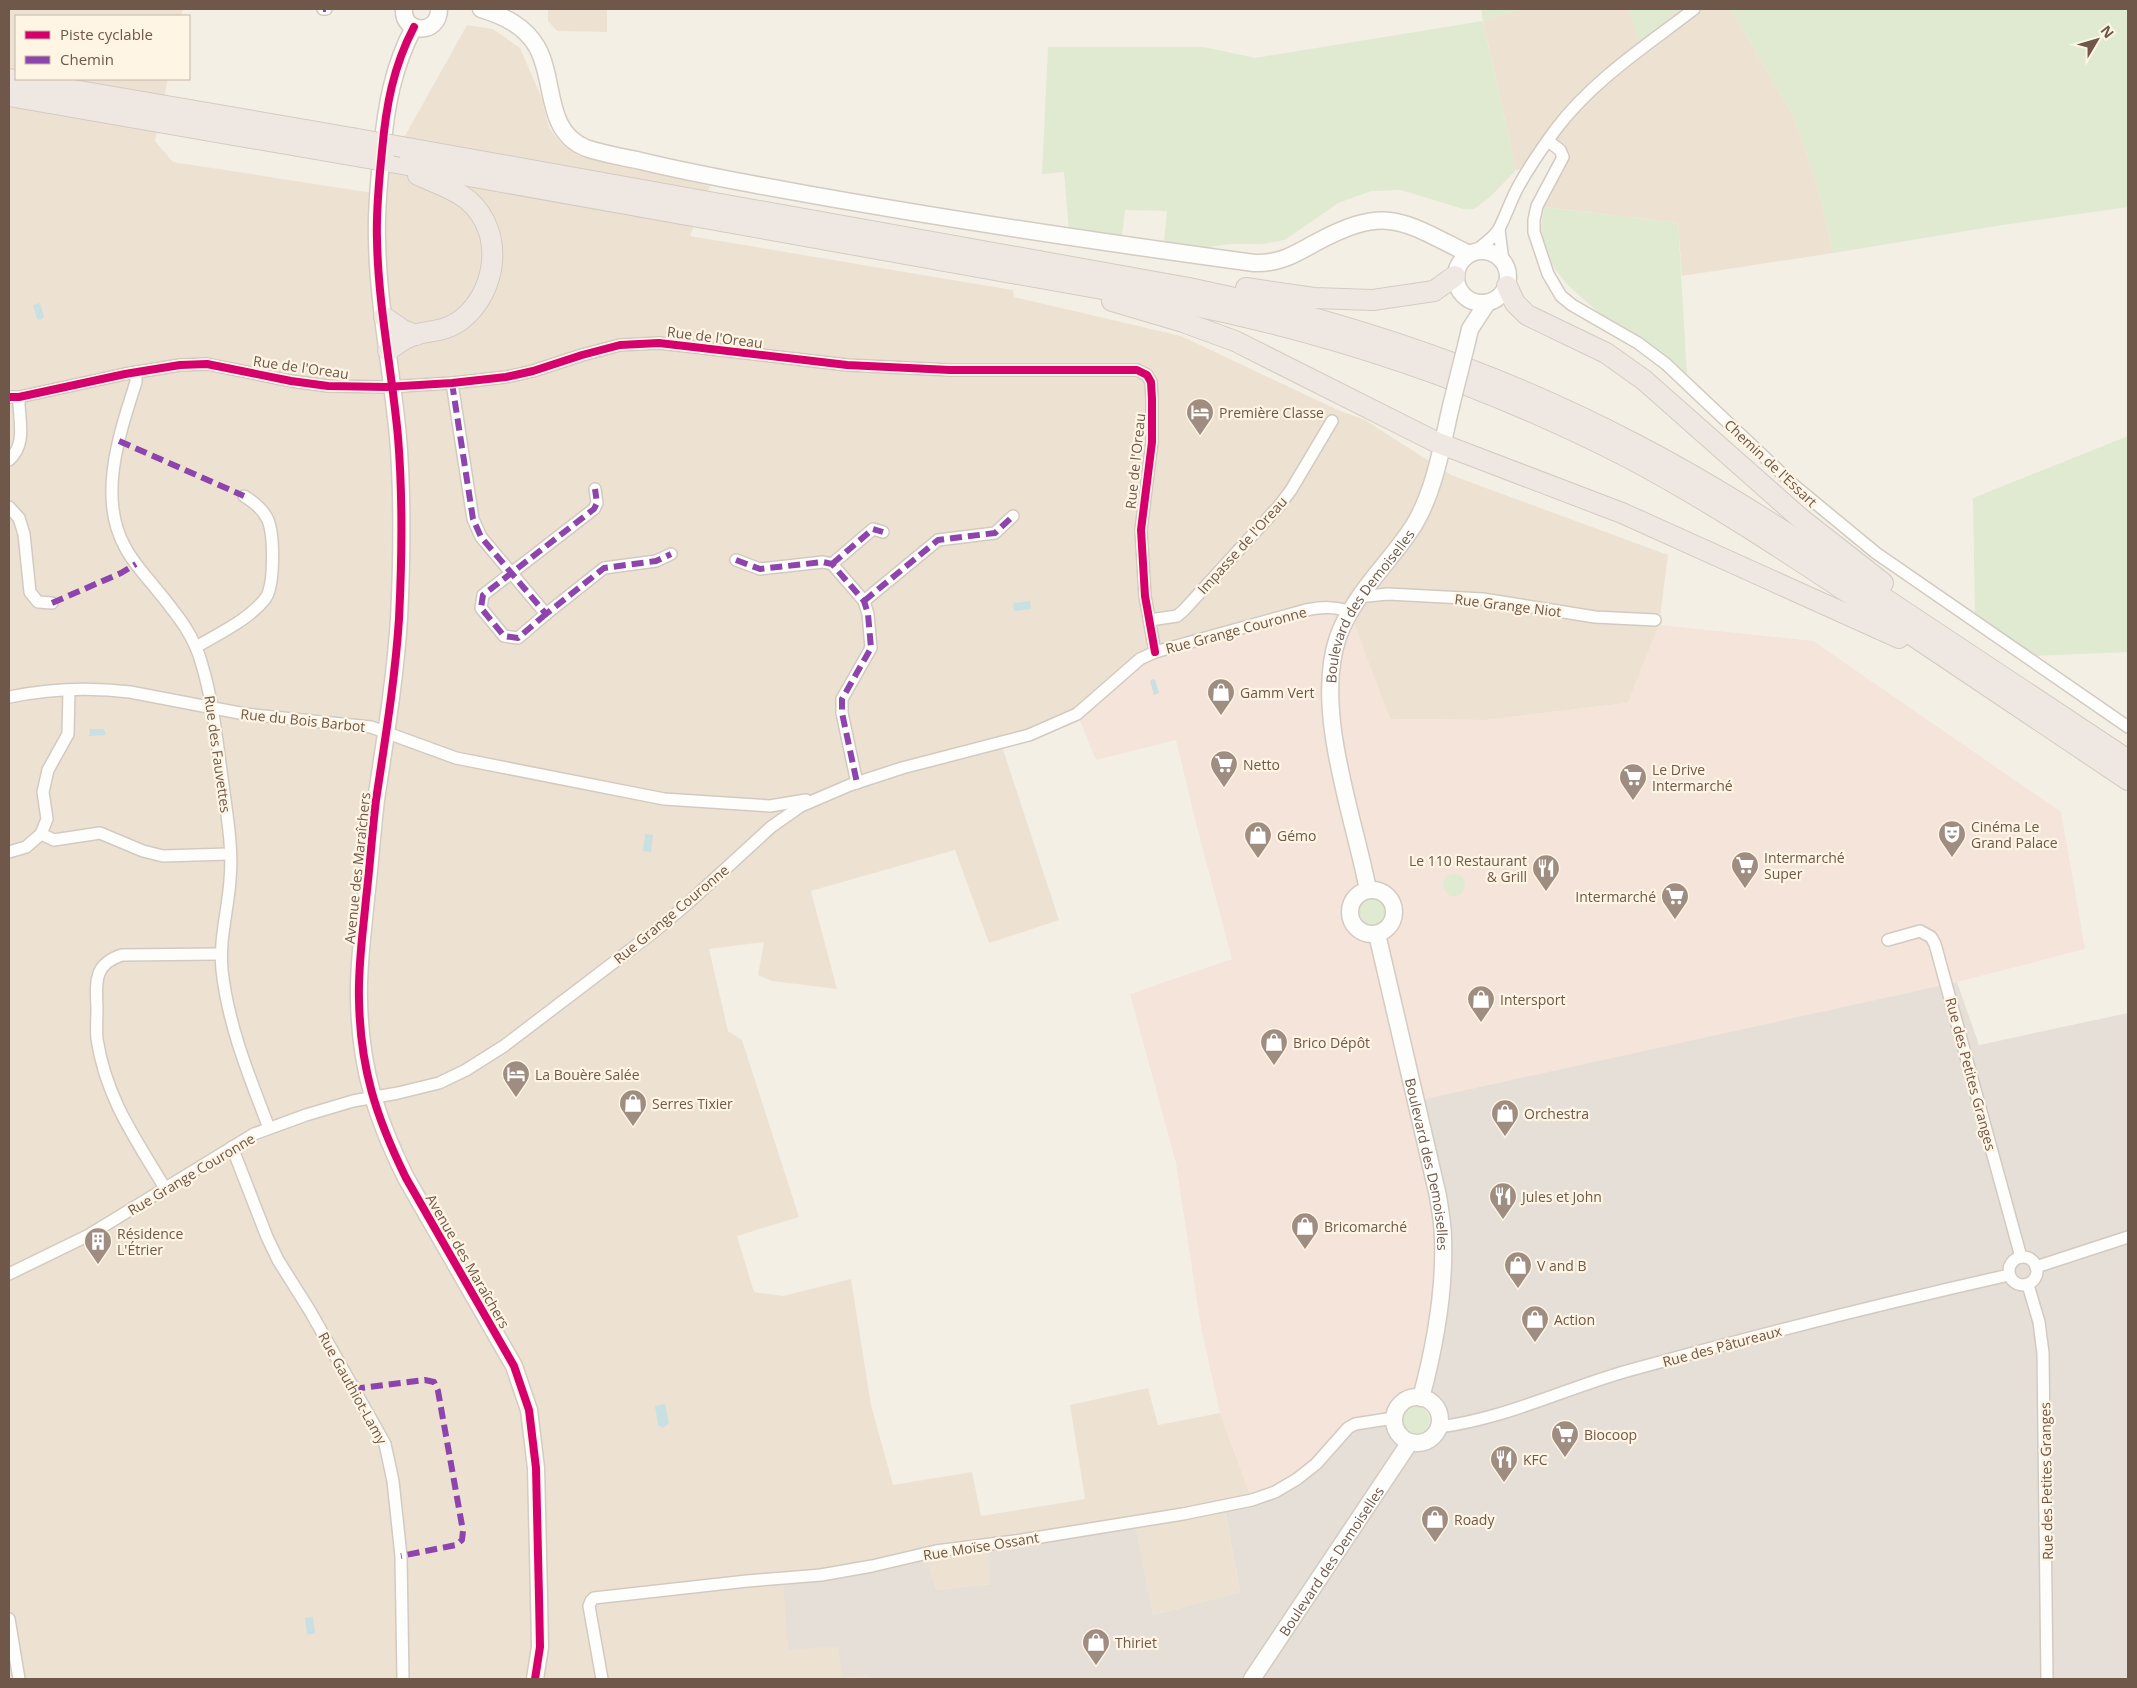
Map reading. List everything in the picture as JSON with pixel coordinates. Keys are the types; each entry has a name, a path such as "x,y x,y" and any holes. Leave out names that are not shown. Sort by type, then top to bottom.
{"highway":[{"path":"9,79 351,146 397,160 1226,312 1307,332 1395,359 1515,405 1629,459 1703,500 2128,760"},
{"path":"9,96 351,146"},
{"path":"397,160 1142,279 1271,306 1358,330 1443,359 1560,407 1644,448 1718,490 1783,530 2128,780"},
{"path":"388,351 416,334 445,329 461,320 475,305 485,288 491,270 493,252 490,234 482,217 470,202 455,191 397,160"},
{"path":"1142,279 1246,288 1314,298 1356,301 1391,299 1427,293 1442,287 1464,268"},
{"path":"1061,282 1118,304 1183,322 1235,341 1442,445 1622,513 1955,655"},
{"path":"1507,286 1515,303 1527,315 1606,353 1644,380 1800,518 1868,570 1955,655"},
{"path":"384,317 403,330 416,334"}],"street":[{"path":"404,9 406,19 414,27 425,29 434,24 440,9"},
{"path":"482,9 504,17 516,24 528,35 537,47 543,61 551,98 561,128 576,143 600,152 713,177 837,199 1085,240 1254,263 1280,261 1345,228 1361,222 1381,220 1411,224 1442,241 1464,268 1469,300 1487,303 1502,294 1507,286 1507,269 1502,261 1490,252 1464,268"},
{"path":"1464,268 1498,230 1517,189 1548,141 1595,86 1694,9"},
{"name":"Avenue des Maraîchers","path":"414,27 398,59 394,74 383,140 378,198 377,238 400,482 400,578 398,623 387,732 376,801 360,962 359,998 361,1033 372,1097 381,1124 406,1178 514,1366 529,1410 536,1468 540,1647 546,1679"},
{"name":"Chemin de l'Essart","path":"1548,141 1560,150 1563,158 1537,206 1534,232 1548,274 1561,296 1572,305 1638,343 1666,364 1796,487 1870,548 1928,591 2128,727"},
{"path":"1498,230 1502,261"},
{"name":"Boulevard des Demoiselles","path":"1368,890 1332,719 1331,680 1334,657 1338,637 1350,612 1362,593 1415,524 1427,497 1442,445 1468,336 1464,268"},
{"name":"Boulevard des Demoiselles","path":"1468,336 1487,303"},
{"name":"Rue de l'Oreau","path":"14,397 136,372 207,364 291,381 319,384 392,387 452,383 506,377 533,371 620,345 660,342 847,365 950,370 1142,371 1151,382 1153,422 1141,530 1144,588 1155,652"},
{"name":"Rue des Fauvettes","path":"136,372 136,382 116,454 113,508 118,531 124,546 136,564 172,607 196,647 213,708 229,832 230,879 220,954 227,1007 235,1038 269,1128"},
{"path":"452,383 473,520 481,537 546,614"},
{"path":"9,460 14,456 22,437 14,397"},
{"name":"Impasse de l'Oreau","path":"1150,620 1177,616 1268,519 1291,490 1332,421"},
{"path":"595,489 597,503 594,509 483,595 481,608 504,636 518,638 604,568 656,561 670,554"},
{"path":"196,647 253,611 266,598 270,589 271,530 268,519 260,508 244,496"},
{"path":"9,507 19,518 24,534 30,592 38,602 52,603"},
{"path":"864,601 938,540 995,533 1013,516"},
{"path":"832,564 873,529 883,532"},
{"path":"736,560 760,569 822,562 832,564 864,601 871,648 842,699 842,713 857,782"},
{"name":"Rue Grange Niot","path":"1362,593 1367,596 1388,594 1483,599 1595,617 1655,620"},
{"name":"Rue Grange Couronne","path":"9,1274 89,1235 232,1146 269,1128 306,1115 372,1097 398,1093 439,1082 466,1070 504,1046 655,931 686,906 782,818 818,798 857,782 902,768 1029,735 1069,718 1077,714 1140,659 1155,652 1306,610 1322,607 1350,612"},
{"path":"9,852 26,847 41,834 46,819 43,792 48,770 68,734 69,690"},
{"name":"Rue du Bois Barbot","path":"9,697 35,691 114,690 245,714 371,727 456,758 654,798 770,806 818,798"},
{"path":"770,806 782,818"},
{"path":"41,834 54,840 100,833 143,851 163,856 229,854"},
{"path":"1368,890 1377,890 1385,893 1391,900 1394,908 1395,915 1389,928 1377,934 1362,932 1351,920 1350,913 1354,898 1368,890"},
{"name":"Rue des Petites Granges","path":"1888,940 1920,930 1931,937 1935,944 2021,1257"},
{"name":"Boulevard des Demoiselles","path":"1377,934 1438,1196 1443,1236 1444,1260 1434,1344 1421,1398"},
{"path":"165,1188 133,1138 108,1085 97,1038 96,984 98,975 108,961 122,955 220,954"},
{"name":"Rue Gauthiot-Lamy","path":"232,1146 266,1237 385,1444 393,1481 401,1556 403,1679"},
{"path":"2036,1267 2128,1237"},
{"path":"2021,1257 2031,1260 2036,1267 2035,1279 2028,1285 2024,1286 2014,1283 2009,1275 2012,1261 2021,1257"},
{"name":"Rue des Pâtureaux","path":"1439,1427 1464,1424 1496,1415 1597,1380 1684,1355 1861,1308 2009,1275"},
{"name":"Rue des Petites Granges","path":"2028,1285 2039,1322 2043,1353 2047,1679"},
{"path":"1421,1398 1431,1402 1437,1408 1440,1419 1439,1427 1430,1439 1420,1443 1410,1442 1402,1438 1396,1430 1394,1418 1399,1406 1404,1401 1421,1398"},
{"name":"Rue Moïse Ossant","path":"602,1679 589,1606 594,1598 821,1575 872,1566 936,1550 1022,1540 1183,1514 1252,1500 1275,1492 1297,1479 1316,1464 1348,1428 1355,1424 1394,1418"},
{"name":"Boulevard des Demoiselles","path":"1252,1679 1410,1442"},
{"path":"9,1619 12,1657 19,1679"},
{"name":"Avenue des Maraîchers","path":"535,1679 540,1647"}],"shaded area":[{"path":"9,9 183,9 181,15 15,15 15,80 168,80 155,141 173,162 373,193 467,25 493,29 520,48 541,96 549,128 560,142 577,155 710,186 690,236 1013,290 1014,297 1181,336 1338,410 1365,420 1451,475 1668,555 1659,625 1628,703 1485,720 1390,719 1373,677 1085,707 1001,743 1059,920 989,943 955,850 811,891 837,989 772,981 758,975 764,942 709,949 728,1031 742,1040 799,1217 737,1236 754,1292 783,1296 851,1279 871,1405 893,1485 972,1472 981,1516 1085,1499 1070,1405 1148,1388 1158,1425 1220,1413 1252,1500 1224,1506 1240,1592 1153,1615 1135,1522 990,1584 936,1590 926,1553 838,1646 868,1675 868,1679 9,1679"},
{"path":"548,9 607,9 607,32 557,31 548,21"},
{"path":"1522,9 1629,9 1640,41 1679,9 1731,9 1794,117 1817,183 1833,253 1682,276 1678,223 1537,206 1563,157 1547,141 1529,167 1516,170 1483,20"},
{"path":"1350,612 1390,719 1485,720 1628,703 1659,625 1813,641 2061,812 2085,949 1957,982 1416,1101 1443,1236 1421,1398 1412,1398 1404,1401 1395,1413 1316,1464 1252,1500 1220,1413 1201,1327 1176,1163 1130,994 1232,959 1176,740 1096,760 1077,714 1140,659 1291,614"},
{"path":"1957,982 1979,1045 2128,1013 2128,1679 868,1679 868,1675 842,1678 838,1646 788,1650 783,1579 926,1553 936,1590 990,1584 988,1544 1135,1522 1153,1615 1240,1592 1224,1505 1286,1486 1348,1428 1394,1418 1396,1430 1402,1438 1410,1442 1420,1443 1430,1439 1439,1427 1440,1419 1437,1408 1425,1399 1443,1260 1416,1101"}],"green space":[{"path":"1481,9 1522,9 1483,21"},
{"path":"1629,9 1679,9 1639,42"},
{"path":"1731,9 2128,9 2128,207 1996,226 1833,253 1817,183 1794,117"},
{"path":"1483,21 1516,170 1490,197 1474,209 1463,209 1401,190 1371,191 1338,203 1285,240 1263,244 1230,244 1201,248 1164,243 1167,211 1125,210 1121,243 1069,231 1064,172 1042,174 1048,47 1204,47 1255,58"},
{"path":"1544,207 1678,223 1687,374 1653,346 1599,313 1567,284 1555,269 1545,247 1541,228"},
{"path":"2128,436 2128,652 2035,656 1975,617 1973,498"},
{"path":"1454,874 1462,877 1465,885 1462,893 1454,896 1446,893 1443,885 1446,877"},
{"path":"1374,896 1380,897 1385,901 1389,906 1389,918 1385,923 1380,927 1374,928 1368,927 1363,923 1359,918 1358,912 1359,906 1363,901 1368,897"},
{"path":"1415,1406 1426,1410 1430,1421 1426,1432 1415,1436 1404,1432 1400,1421 1404,1410"}],"water":[{"path":"40,303 44,317 40,320 37,319 33,305"},
{"path":"1030,601 1031,609 1015,611 1013,608 1014,603"},
{"path":"1153,679 1159,693 1154,695 1150,681"},
{"path":"90,729 104,729 106,735 89,736"},
{"path":"645,834 653,835 651,852 643,851"},
{"path":"665,1404 669,1423 663,1428 658,1425 655,1406"},
{"path":"313,1617 315,1633 307,1635 305,1618"}],"marked path":[{"path":"452,383 473,519 481,537 546,614 604,568 656,561 671,554"},
{"path":"119,441 244,496"},
{"path":"546,614 518,638 504,636 481,608 483,595 594,509 597,503 595,489"},
{"path":"864,601 938,540 995,533 1013,516"},
{"path":"832,564 873,529 883,532"},
{"path":"736,560 760,569 823,562 832,564 864,601 868,614 871,648 842,699 842,713 857,783"},
{"path":"52,603 121,573 136,564"},
{"path":"353,1389 425,1380 434,1382 438,1391 463,1531 462,1540 456,1545 401,1556"}],"cycle path":[{"path":"414,27 401,57 388,103 377,206 380,288 400,460 401,551 399,619 395,665 376,800 361,949 359,986 360,1024 366,1070 378,1113 395,1156 514,1366 529,1410 536,1468 539,1597 540,1647 535,1679"},
{"path":"9,397 19,397 125,374 180,365 207,364 291,381 328,386 386,387 452,383 506,377 533,371 620,345 659,343 847,365 950,370 1137,370 1147,375 1151,382 1152,442 1141,530 1145,596 1155,652"}],"place":[{"name":"Première Classe","path":"1200,436"},
{"name":"Gamm Vert","path":"1221,716"},
{"name":"Netto","path":"1224,788"},
{"name":"Le Drive Intermarché","path":"1633,801"},
{"name":"Cinéma Le Grand Palace","path":"1952,858"},
{"name":"Gémo","path":"1258,859"},
{"name":"Intermarché Super","path":"1745,889"},
{"name":"Le 110 Restaurant & Grill","path":"1546,892"},
{"name":"Intermarché","path":"1675,920"},
{"name":"Intersport","path":"1481,1023"},
{"name":"Brico Dépôt","path":"1274,1066"},
{"name":"La Bouère Salée","path":"516,1098"},
{"name":"Serres Tixier","path":"633,1127"},
{"name":"Orchestra","path":"1505,1137"},
{"name":"Jules et John","path":"1503,1220"},
{"name":"Bricomarché","path":"1305,1250"},
{"name":"Résidence L'Étrier","path":"98,1265"},
{"name":"V and B","path":"1518,1289"},
{"name":"Action","path":"1535,1343"},
{"name":"Biocoop","path":"1565,1458"},
{"name":"KFC","path":"1504,1483"},
{"name":"Roady","path":"1435,1543"},
{"name":"Thiriet","path":"1096,1666"}]}
